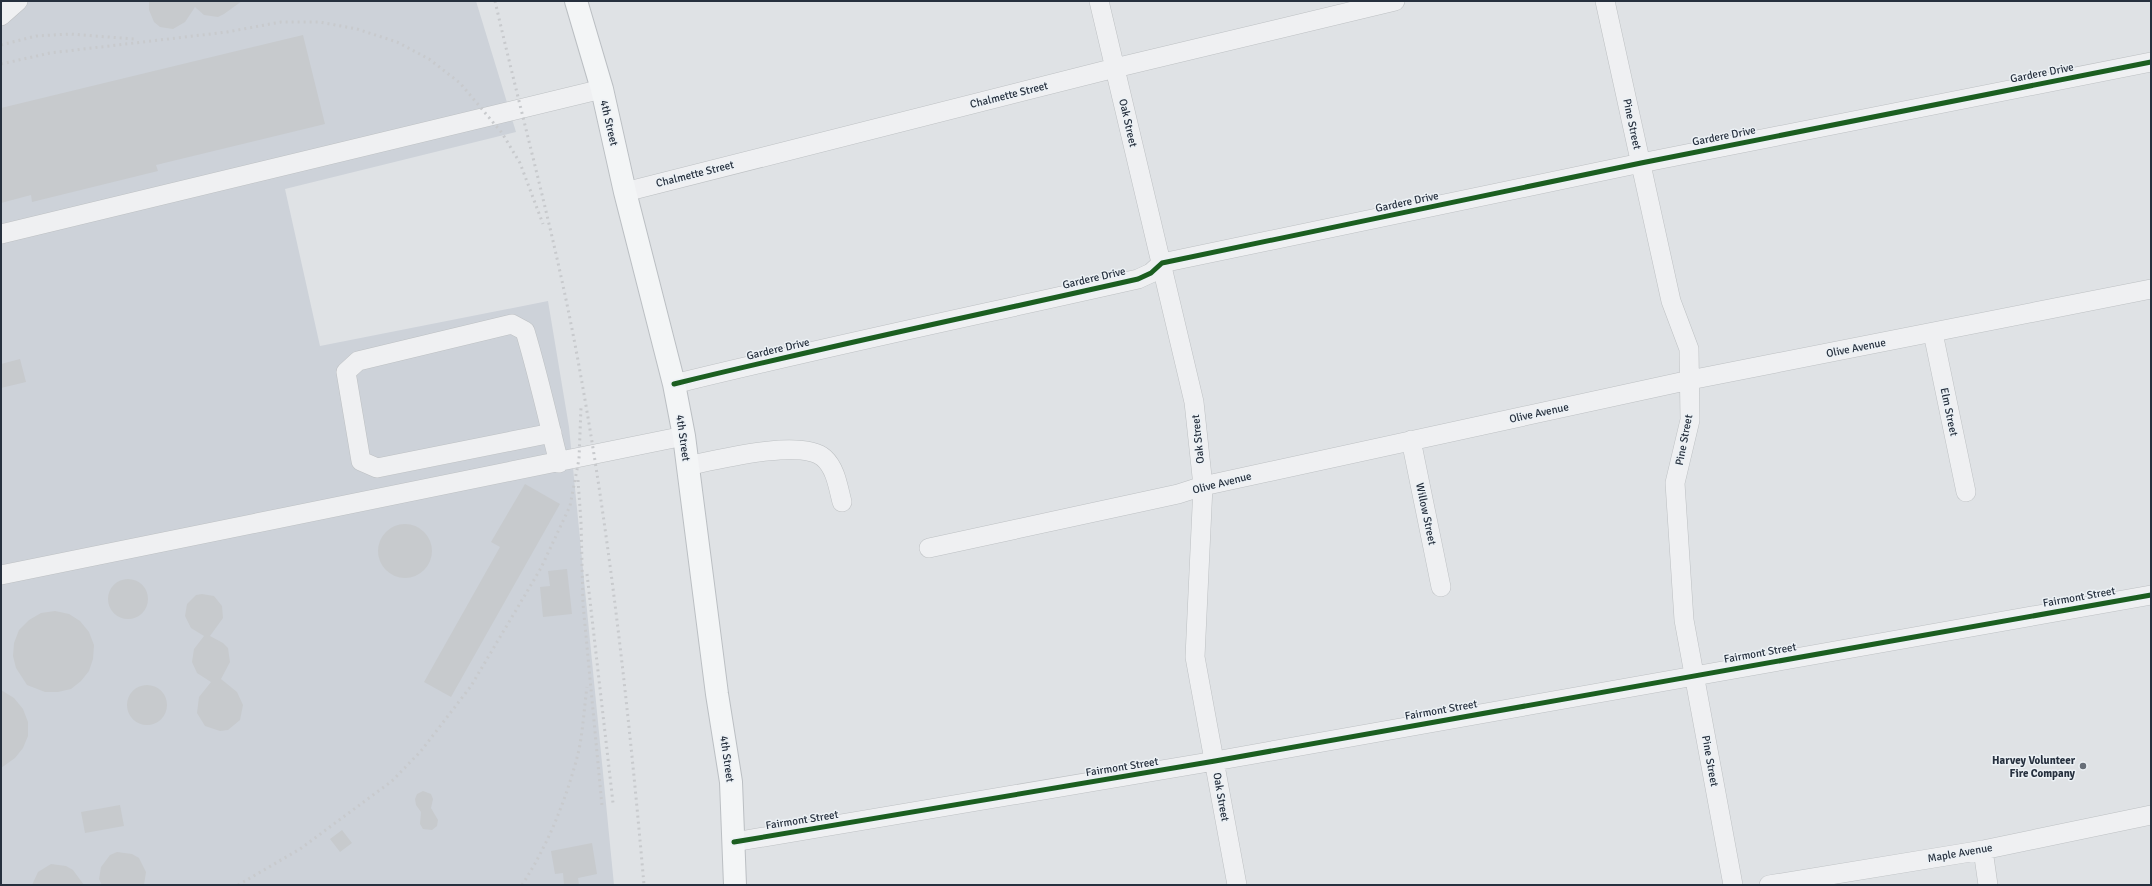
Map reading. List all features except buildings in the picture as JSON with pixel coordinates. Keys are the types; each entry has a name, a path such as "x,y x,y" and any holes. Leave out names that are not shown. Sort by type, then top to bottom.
{"main road":[{"name":"4th Street","path":"576,1 602,89 625,192 674,384 684,436 717,694 731,782 735,885"}],"street":[{"path":"1,16 18,1"},
{"name":"Oak Street","path":"1099,1 1194,402 1202,486 1195,657 1237,885"},
{"name":"Chalmette Street","path":"625,192 1115,68 1395,1"},
{"name":"Pine Street","path":"1606,1 1671,301 1689,349 1690,420 1675,483 1684,620 1733,885"},
{"name":"Gardere Drive","path":"674,384 775,359 888,336 1138,279 1151,273 1162,263 1641,163 2151,62"},
{"path":"1,234 602,89"},
{"name":"Olive Avenue","path":"929,548 1178,494 1202,486 1690,380 2151,289"},
{"path":"552,433 377,468 362,461 346,372 358,361 512,324 525,331 552,433 559,463"},
{"name":"Elm Street","path":"1933,333 1966,492"},
{"path":"1,575 559,463 684,436"},
{"name":"Willow Street","path":"1411,440 1441,587"},
{"path":"687,466 774,450 793,448 808,451 823,457 833,469 842,502"},
{"name":"Fairmont Street","path":"734,842 1215,761 2151,595"},
{"name":"Maple Avenue","path":"1769,885 1983,850 2151,816"},
{"path":"1983,850 1988,885"}],"shaded area":[{"path":"1,1 476,1 516,132 285,189 320,346 548,301 569,427 614,885 1,885"}],"railway":[{"path":"495,1 561,274 590,430 618,625 644,885"},
{"path":"1,64 50,53 227,32 281,22 319,22 357,29 397,42 429,59 460,83 502,133 520,163 543,224"},
{"path":"1,45 36,36 70,34 134,39"},
{"path":"238,885 300,849 392,781 421,751 471,686 541,568 570,506 579,459 581,407"},
{"path":"578,480 581,522 583,604 602,806"},
{"path":"587,574 613,803"},
{"path":"522,885 548,838 568,788 580,746 587,687"}],"cycle path":[{"path":"674,384 848,343 1138,279 1151,273 1162,263 1641,163 2151,62"},
{"path":"734,842 1215,761 2151,595"}],"place":[{"name":"Harvey Volunteer Fire Company","path":"2083,766"}]}
